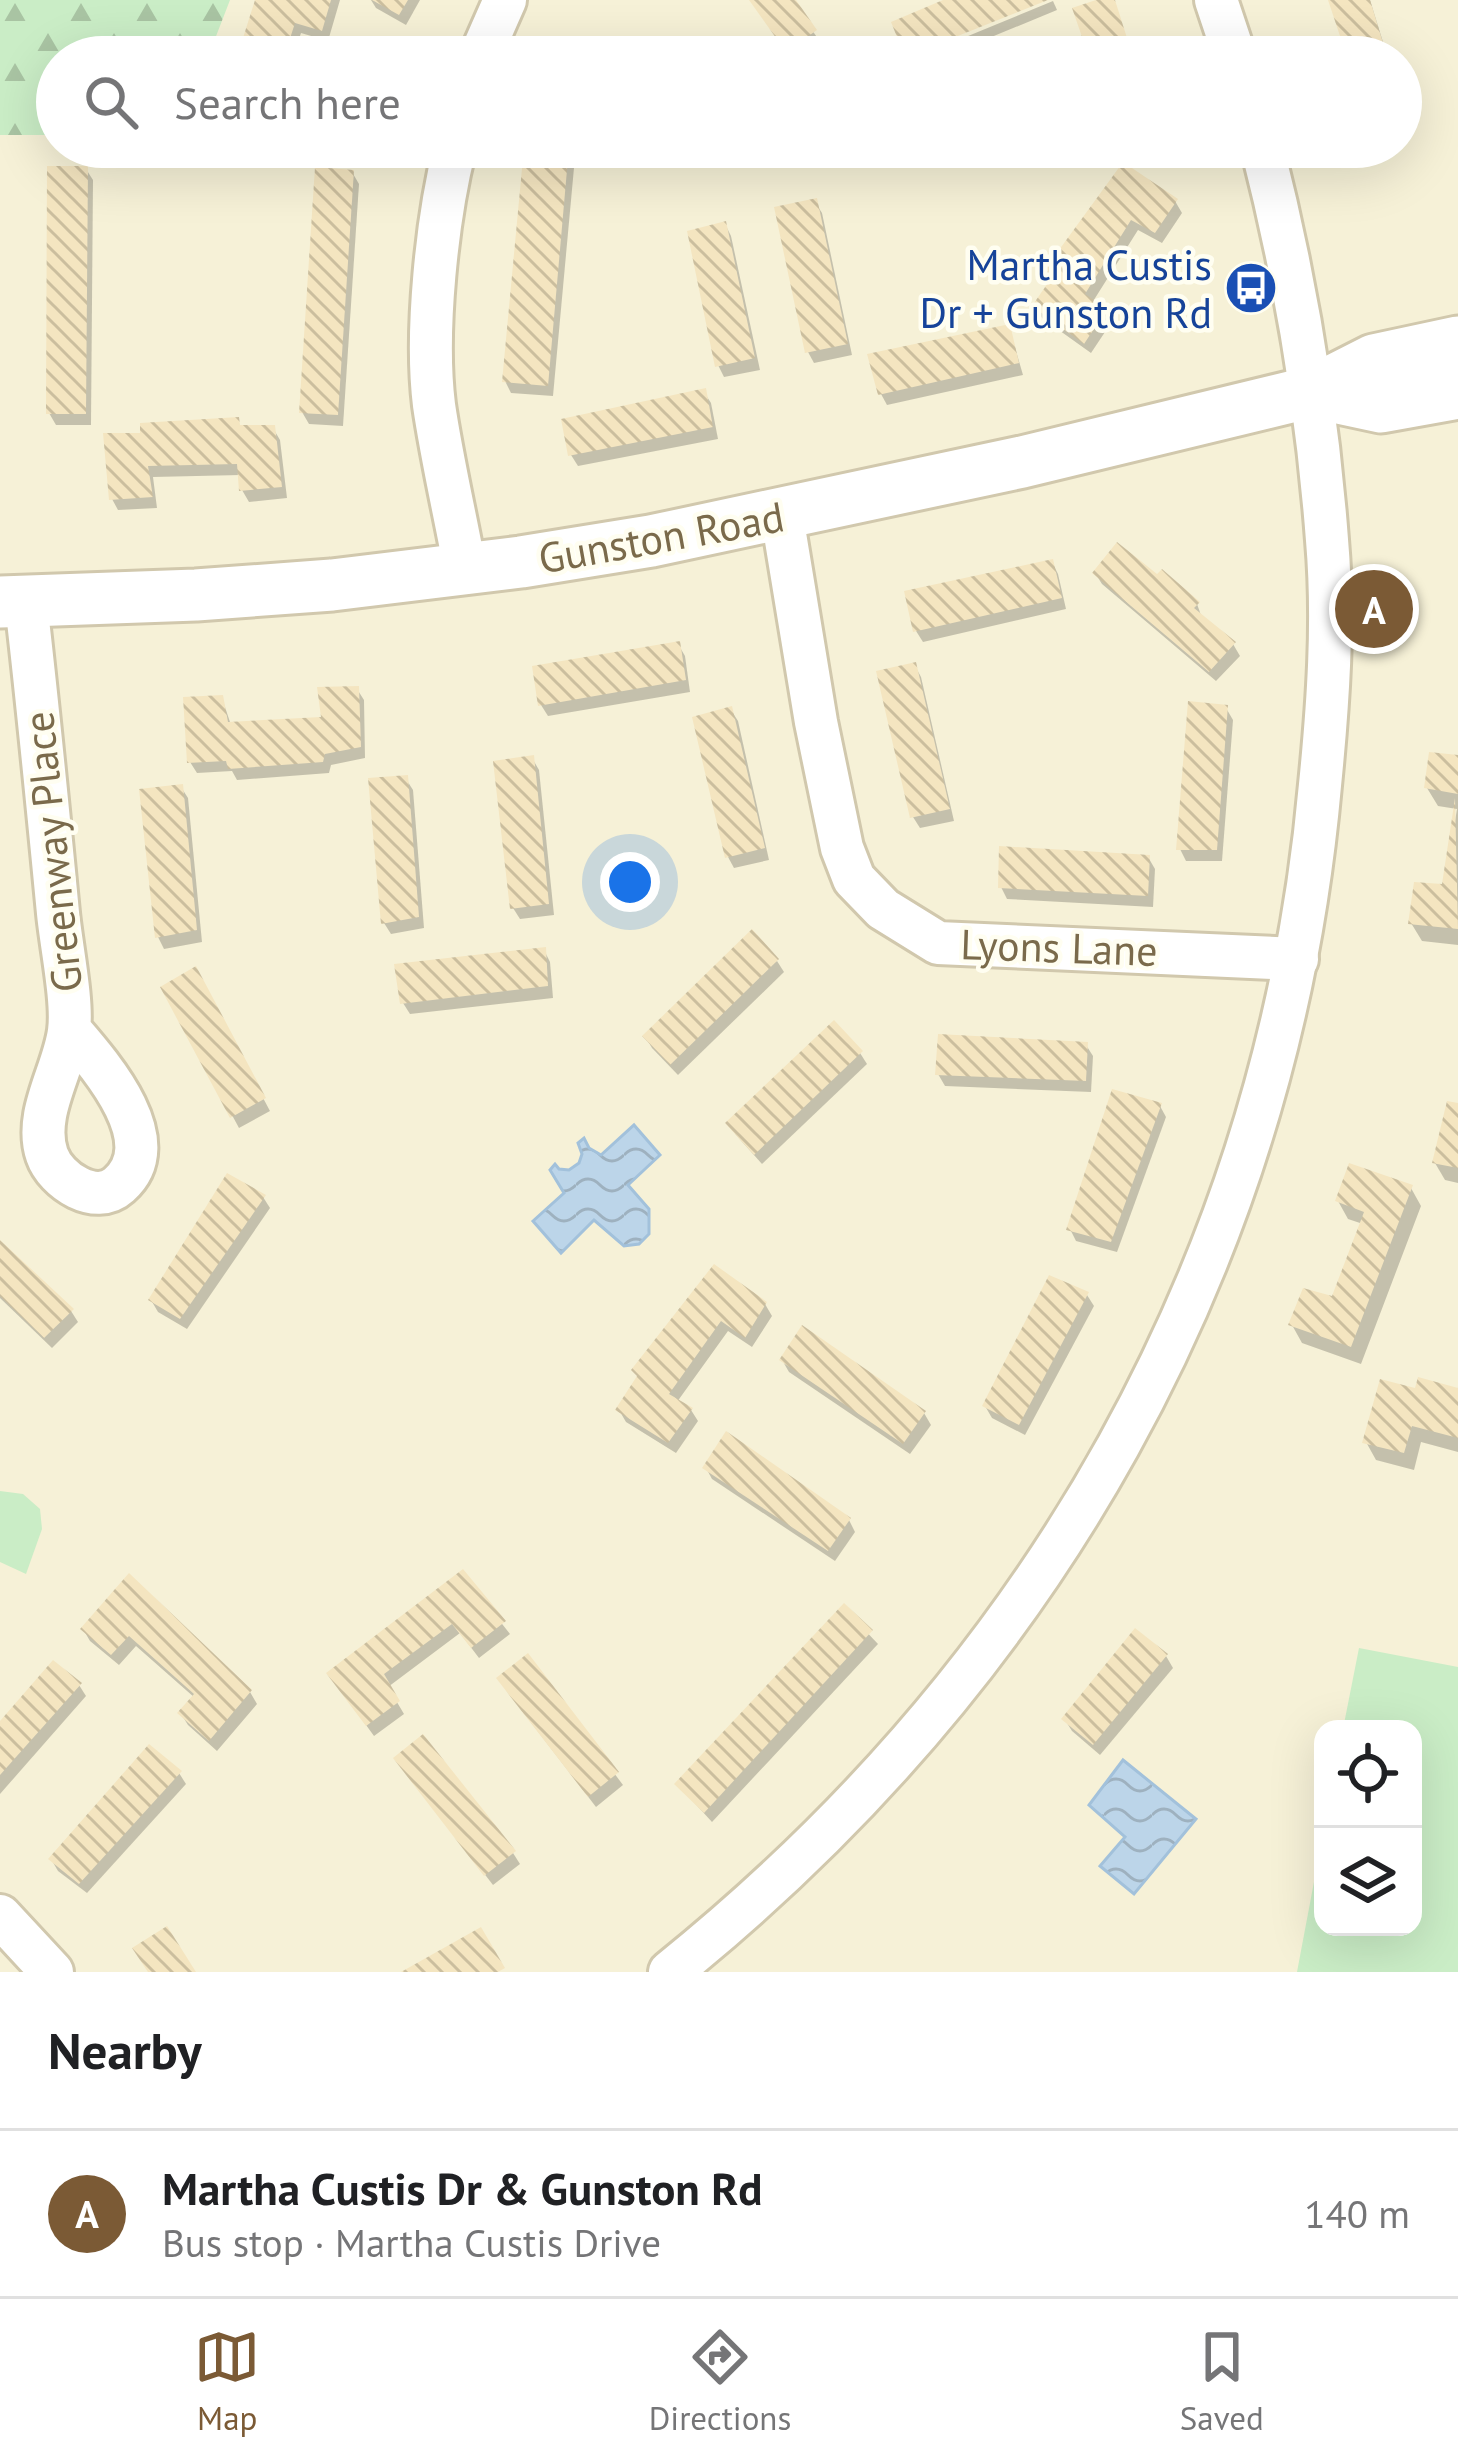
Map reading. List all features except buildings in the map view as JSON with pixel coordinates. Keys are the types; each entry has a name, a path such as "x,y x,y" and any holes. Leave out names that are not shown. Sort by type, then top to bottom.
{"street":[{"path":"489,36 505,0"},
{"path":"1216,0 1227,36"},
{"path":"450,168 432,342 434,401 465,569"},
{"path":"670,1972 852,1809 959,1685 1065,1539 1165,1357 1228,1207 1285,1020 1297,959 1310,886 1328,671 1328,544 1311,392 1298,295 1267,168"},
{"name":"Gunston Road","path":"13,603 332,585 651,541 782,516 1311,392 1374,360 1458,342"},
{"name":"Gunston Road","path":"1311,392 1381,407 1458,393"},
{"name":"Lyons Lane","path":"782,516 842,848 854,879 883,909 938,943 1297,959"},
{"name":"Greenway Place","path":"13,603 70,1030"},
{"path":"0,1916 52,1972"}],"shaded area":[{"path":"0,0 1458,0 1458,1972 0,1972"}],"green space":[{"path":"0,0 230,0 216,36 36,36 36,135 0,135"},
{"path":"0,1491 23,1494 40,1509 42,1529 26,1574 0,1562"},
{"path":"1359,1648 1458,1667 1458,1972 1297,1972 1314,1882 1314,1936 1422,1936 1422,1720 1345,1720"}],"water":[{"path":"634,1125 660,1155 628,1185 649,1209 649,1234 639,1244 624,1246 594,1220 561,1253 533,1221 564,1193 550,1170 555,1164 569,1170 579,1163 578,1143 584,1138 601,1155"},
{"path":"1123,1760 1196,1819 1134,1894 1100,1866 1125,1837 1089,1805"}],"place":[{"name":"Martha Custis Dr + Gunston Rd","path":"1251,288"},
{"name":"Martha Custis Dr & Gunston Rd","path":"1374,609"}]}
